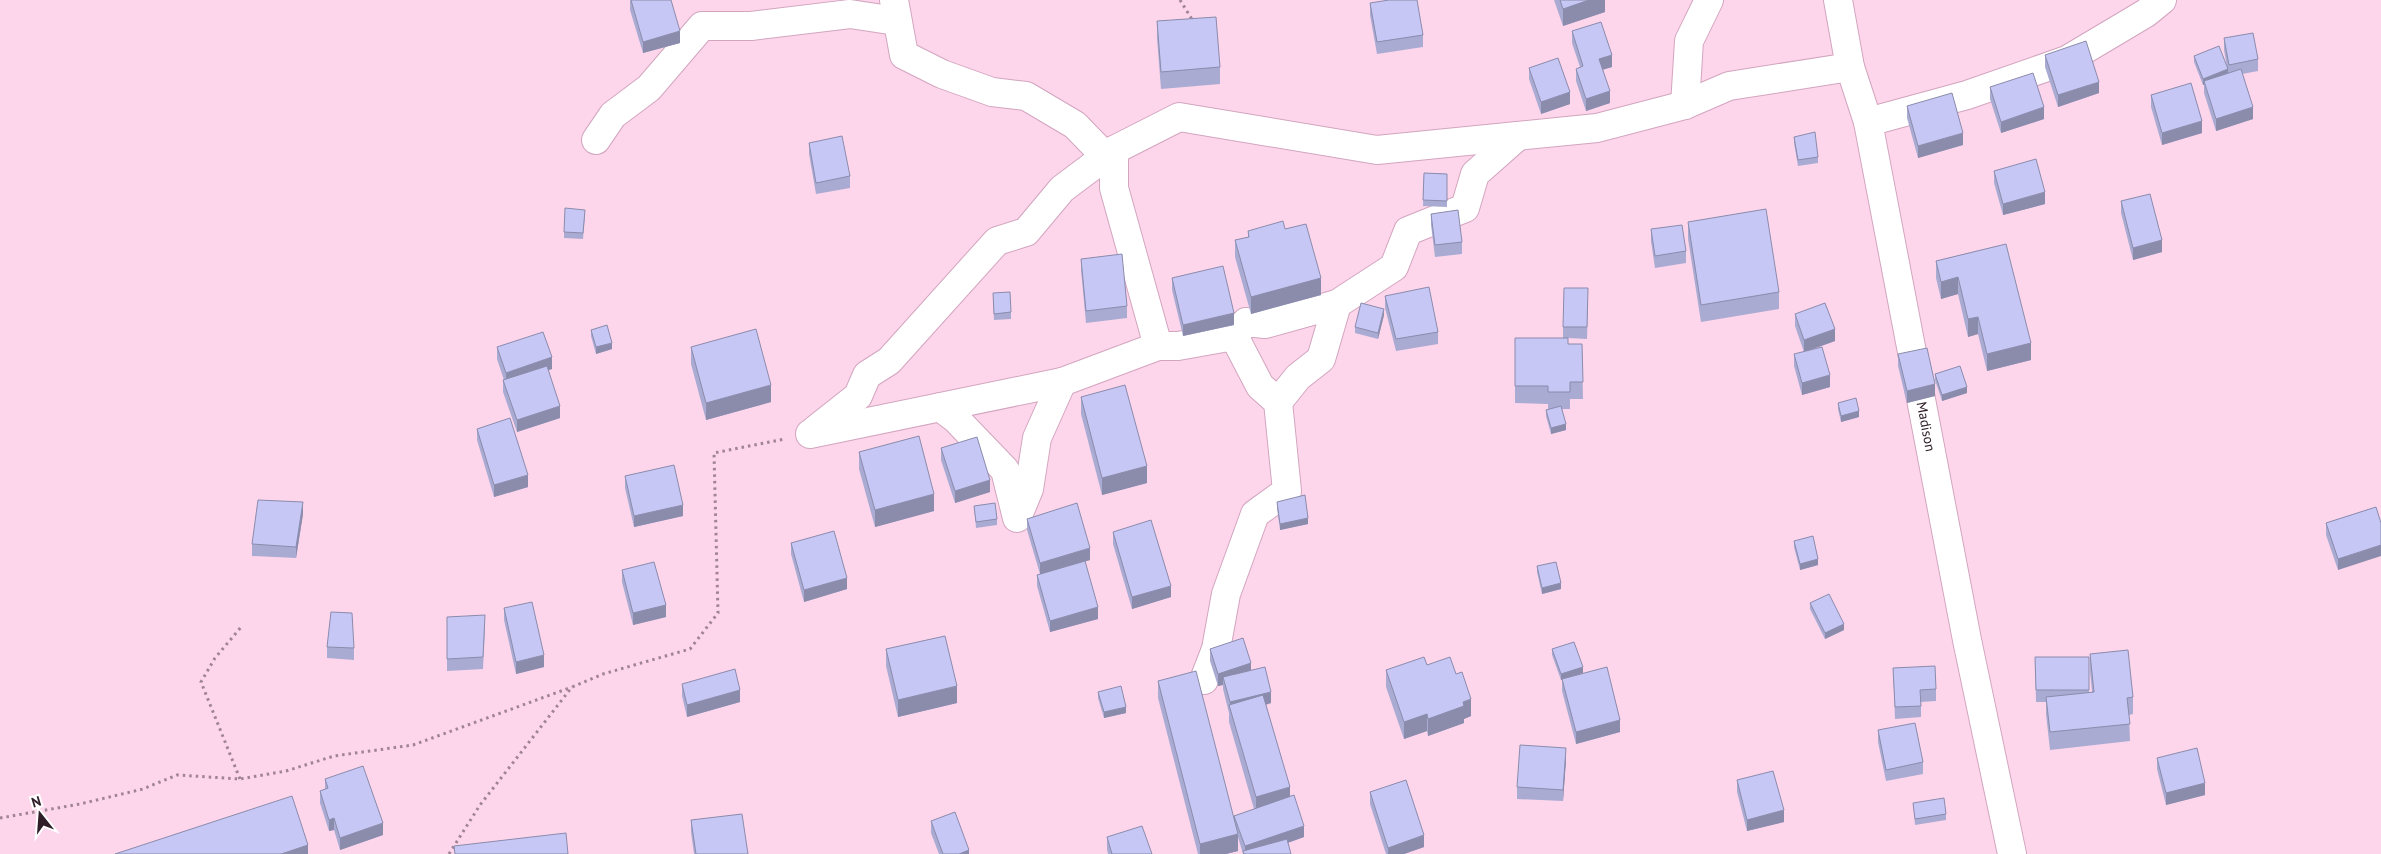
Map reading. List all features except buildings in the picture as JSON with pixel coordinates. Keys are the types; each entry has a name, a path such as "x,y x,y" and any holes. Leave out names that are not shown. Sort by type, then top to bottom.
{"street":[{"path":"1685,105 1689,41 1709,0"},
{"name":"Madison","path":"1838,0 1850,67 1868,122 1967,640 2012,854"},
{"path":"1868,122 1967,95 2067,60 2146,13 2162,0"},
{"path":"596,140 613,115 649,88 702,26 751,26 895,10 904,55 942,74 992,92 1026,96 1075,126 1109,153 1114,188 1158,346"},
{"path":"810,434 858,396 867,375 889,361 997,241 1026,232 1062,189 1109,153 1179,117 1377,150 1597,128 1685,105 1729,86 1850,67"},
{"path":"810,434 1062,382 1158,346 1178,346 1234,336 1246,322 1265,324 1337,304 1394,267 1408,231 1465,208 1475,174 1518,136"},
{"path":"1278,402 1298,377 1321,359 1337,304"},
{"path":"1204,680 1216,649 1226,594 1255,514 1287,491 1278,402 1260,386 1234,336"},
{"path":"940,407 956,419 1006,470 1017,518 1029,489 1037,438 1062,382"}],"path":[{"path":"1180,0 1195,24"},
{"path":"0,818 80,804 143,789 177,775 240,779 286,771 334,756 413,745 603,674 690,649 718,613 714,453 810,434"},
{"path":"240,779 201,682 215,658 242,626"},
{"path":"449,854 480,805 572,687"}]}
